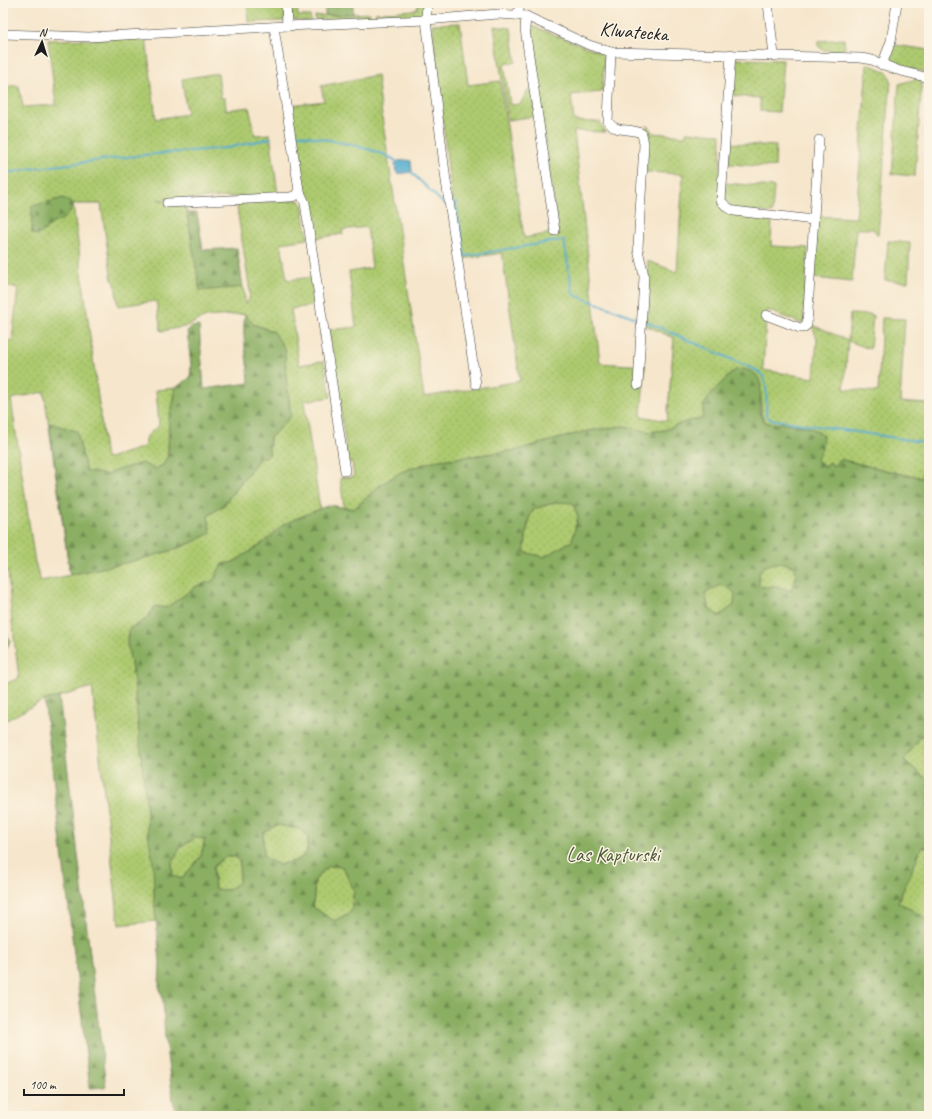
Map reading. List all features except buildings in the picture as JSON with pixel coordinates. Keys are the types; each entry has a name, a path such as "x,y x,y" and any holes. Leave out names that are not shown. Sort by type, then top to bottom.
{"street":[{"path":"286,3 288,26"},
{"path":"427,3 426,20 449,203 476,384"},
{"path":"521,3 521,16 525,29 555,231"},
{"path":"768,3 774,55"},
{"path":"882,64 891,40 897,3"},
{"name":"Klwatecka","path":"3,34 89,37 426,20 498,14 521,16 589,45 611,52 862,58 897,70 929,78"},
{"path":"274,27 299,190 305,204 345,471"},
{"path":"611,52 608,121 617,129 638,131 642,134 644,139 638,248 639,259 643,271 638,385"},
{"path":"731,54 721,201 734,211 814,220"},
{"path":"766,315 800,328 807,325 819,140"},
{"path":"167,203 290,197 295,196 299,190"}],"green space":[{"path":"247,3 284,3 285,21 248,22"},
{"path":"291,3 297,3 298,16 310,16 311,22 294,20 292,17"},
{"path":"325,3 353,3 353,14 325,15"},
{"path":"418,3 425,3 424,14 421,16 376,18 375,13 415,10 418,7"},
{"path":"370,13 371,19 325,22 325,19 315,20 315,16"},
{"path":"460,23 468,85 500,81 524,238 558,232 529,25 605,54 602,92 571,95 574,121 600,122 606,132 574,131 600,363 645,366 641,416 667,421 674,338 645,325 648,261 677,272 683,174 646,172 647,125 653,133 686,136 686,132 721,134 720,202 772,219 771,246 808,248 803,324 767,310 765,314 763,370 814,378 817,339 812,325 848,340 850,314 873,315 870,349 848,341 844,389 878,392 882,318 905,319 900,402 929,404 929,478 906,475 839,459 834,466 830,462 826,468 818,462 817,458 822,449 810,428 768,423 764,420 761,413 761,396 735,370 717,387 704,405 702,419 688,421 665,430 650,432 623,426 587,431 517,450 433,461 401,472 379,486 354,509 344,507 340,478 354,477 352,462 348,462 329,330 356,327 349,272 372,268 367,227 342,230 343,234 317,238 310,198 303,188 301,181 291,105 324,101 321,86 377,75 424,397 520,381 502,253 461,259 454,222 432,24"},
{"path":"494,26 511,28 516,62 504,64 510,105 520,104 528,90 532,89 536,116 508,120"},
{"path":"146,38 156,119 187,114 182,79 218,73 221,98 225,98 226,110 249,107 255,135 270,134 278,195 158,200 186,207 200,290 243,287 246,304 249,300 250,292 237,208 238,204 298,200 302,203 308,239 281,243 287,280 314,277 317,305 291,309 299,365 324,361 331,397 304,401 320,509 284,524 266,541 234,562 222,565 213,581 197,586 166,608 155,606 145,620 129,629 127,642 133,674 152,832 156,921 119,925 92,687 44,700 3,722 3,685 19,678 11,613 8,571 3,571 3,340 12,341 18,288 3,285 2,234 5,202 3,193 3,86 19,86 23,107 56,105 48,40","holes":["73,204 101,204 112,280 115,283 118,306 156,301 161,331 184,327 206,317 245,314 253,324 274,332 285,349 286,375 277,430 270,438 269,455 259,459 224,505 208,516 194,542 174,550 127,562 155,469 163,465 168,455 169,418 174,401 175,388 156,390 159,425 147,436 144,447 106,459","44,392 70,575 41,581 35,563 11,399"]},
{"path":"844,39 845,48 840,51 823,50 818,46 818,41"},
{"path":"895,45 929,50 927,69 925,72 893,65 888,60 892,46"},
{"path":"735,59 783,60 779,112 760,111 760,98 734,96"},
{"path":"867,63 888,73 891,80 878,235 873,229 856,229 852,282 813,278 816,216 856,218"},
{"path":"916,79 922,81 915,176 892,174 899,84"},
{"path":"730,143 776,146 775,167 729,164"},
{"path":"724,183 774,187 772,213 734,209 726,201"},
{"path":"63,198 73,204 70,212 63,219 53,223 38,235 32,234 32,206"},
{"path":"187,213 197,213 203,250 237,248 243,287 200,291"},
{"path":"888,241 910,243 908,282 885,280"},
{"path":"245,314 253,324 274,332 285,349 286,375 291,416 270,438 269,455 259,459 223,505 208,516 211,533 160,554 70,575 49,423 77,431 86,471 108,475 114,471 142,463 155,469 163,465 168,455 169,418 174,401 175,388 190,378 191,365 187,331 191,327 199,326 204,389 249,383 244,340"},
{"name":"Las Kapturski","path":"743,369 753,372 758,377 761,392 760,408 764,421 770,423 804,426 815,430 823,436 822,449 817,458 818,462 825,468 829,462 834,466 839,459 906,475 929,478 929,737 922,735 904,760 929,781 929,847 922,847 898,902 929,920 929,1116 177,1116 173,1100 165,1040 163,999 159,986 160,962 154,898 153,862 147,829 147,813 133,674 127,642 129,629 145,620 155,606 166,608 197,586 213,581 222,564 234,562 266,541 284,524 329,505 354,509 379,486 401,472 433,461 517,450 587,431 623,426 650,432 665,430 688,421 702,419 704,405 712,392 735,370","holes":["556,502 573,503 578,517 572,541 544,557 524,552 529,518 534,509","781,562 793,566 796,570 795,581 791,590 775,586 759,586 759,574 762,568","720,585 727,587 735,593 734,605 719,616 709,609 705,593","277,825 299,829 308,836 307,852 298,860 279,865 264,857 263,833","195,838 205,839 201,856 182,879 173,876 172,863 180,848","226,856 234,856 240,861 239,883 227,890 215,889 213,867","328,866 343,867 354,890 351,912 334,921 313,907 315,880"]},
{"path":"556,502 573,502 578,517 572,541 544,557 524,552 529,518 534,509"},
{"path":"781,562 793,566 796,570 795,581 791,590 775,586 758,586 760,570 769,564"},
{"path":"721,585 727,587 735,593 734,605 719,616 709,609 705,593"},
{"path":"3,628 11,641 3,653"},
{"path":"59,697 106,1087 90,1088 44,700"},
{"path":"922,735 929,737 929,781 904,760"},
{"path":"277,825 299,829 308,836 307,852 298,860 279,865 263,857 263,833"},
{"path":"195,838 205,839 201,856 182,879 173,876 172,863 180,848"},
{"path":"922,847 929,847 929,920 898,902"},
{"path":"226,856 234,856 240,861 239,883 227,890 215,889 213,867"},
{"path":"328,866 343,867 354,890 351,912 334,921 313,907 315,880"}],"water":[{"path":"398,161 411,161 412,172 398,174 396,172 395,164"}],"waterway":[{"path":"296,134 364,148 378,152 397,162"},
{"path":"3,174 28,169 144,155 227,148 271,138"},
{"path":"411,172 444,204 446,204"},
{"path":"452,203 456,203 465,256 563,240 573,293 577,296 639,319"},
{"path":"645,321 760,372 766,386 766,416 770,419 929,443"}]}
